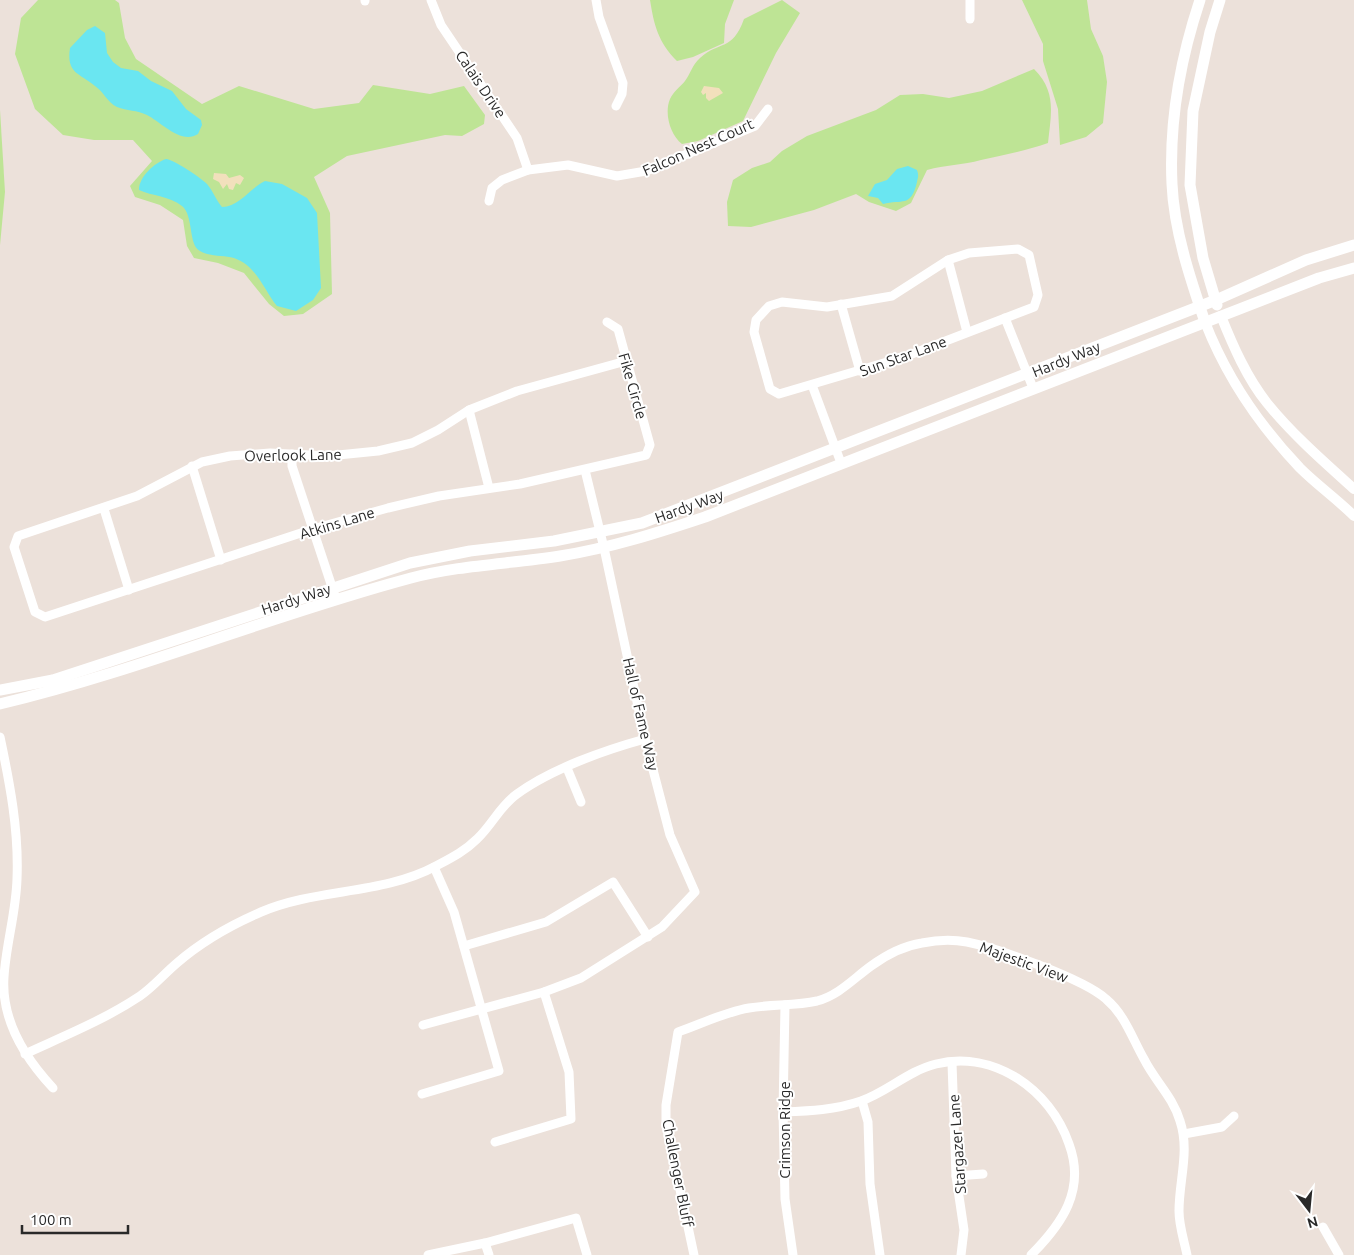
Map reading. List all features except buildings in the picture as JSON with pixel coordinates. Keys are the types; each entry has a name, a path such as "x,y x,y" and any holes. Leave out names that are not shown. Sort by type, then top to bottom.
{"main road":[{"path":"1200,0 1184,48 1174,104 1172,185 1183,249 1205,322"},
{"path":"1220,0 1206,46 1193,111 1190,185 1203,258 1221,316"},
{"name":"Hardy Way","path":"0,690 53,680 332,587 418,561 470,551 554,541 642,523 835,450 1199,305 1216,300 1306,260 1354,245"},
{"name":"Hardy Way","path":"0,704 58,690 336,599 414,578 474,566 558,556 604,548 706,517 840,463 1319,278 1354,268"}],"street":[{"name":"Calais Drive","path":"431,0 441,25 517,138 528,170"},
{"path":"596,0 599,17 623,83 622,94 616,106"},
{"path":"970,0 970,19"},
{"name":"Falcon Nest Court","path":"489,201 492,188 502,180 528,170 568,165 616,176 635,174 755,126 768,109"},
{"name":"Sun Star Lane","path":"841,304 827,307 782,302 768,306 756,320 754,332 770,389 779,394 860,371 1034,307 1038,296 1029,254 1018,249 969,253 948,260"},
{"path":"860,371 841,304 892,296 948,260 967,332"},
{"path":"1221,316 1239,358 1267,403 1314,453 1354,489"},
{"path":"1005,318 1033,388"},
{"name":"Fike Circle","path":"607,322 618,329 650,445 646,455"},
{"path":"1205,322 1215,350 1260,423 1301,469 1354,516"},
{"name":"Overlook Lane","path":"35,612 14,547 18,536 104,509 137,496 192,466 230,456 270,453 328,456 378,451 412,443 438,430 469,410 517,391 626,361"},
{"path":"812,385 840,463"},
{"path":"469,410 489,488"},
{"path":"292,454 292,466 336,599"},
{"name":"Atkins Lane","path":"35,612 45,617 313,529 439,496 585,470 646,455"},
{"path":"192,466 221,560"},
{"name":"Hall of Fame Way","path":"585,470 646,739 670,835 695,892 662,927 648,937"},
{"path":"104,509 129,590"},
{"path":"0,737 12,794 17,836 14,913 3,979 5,998 12,1030 25,1054 54,1088"},
{"path":"25,1054 113,1014 142,994 178,962 217,934 262,912 307,899 386,885 434,868 462,852 478,839 501,808 517,794 567,768 610,749 646,739"},
{"path":"567,768 581,802"},
{"path":"422,1094 498,1071 454,912 434,868"},
{"path":"423,1025 544,992 581,978 648,937 613,882 546,922 464,946"},
{"name":"Majestic View","path":"678,1032 748,1008 818,1000 837,993 887,956 922,943 944,940 966,942 986,947 1084,983 1106,999 1124,1019 1144,1059 1174,1103 1184,1134 1185,1159 1179,1210 1180,1228 1187,1255"},
{"path":"495,1142 571,1119 569,1072 544,992"},
{"name":"Crimson Ridge","path":"785,1005 784,1199 793,1255"},
{"name":"Challenger Bluff","path":"678,1032 666,1105 666,1124 694,1255"},
{"name":"Stargazer Lane","path":"952,1063 956,1176 963,1213 961,1255"},
{"path":"783,1112 822,1111 862,1101 913,1072 937,1064 986,1064 1021,1080 1036,1091 1049,1106 1069,1144 1074,1173 1073,1189 1061,1222 1032,1255"},
{"path":"862,1101 868,1122 870,1184 880,1255"},
{"path":"1184,1134 1222,1127 1234,1116"},
{"path":"956,1176 983,1174"},
{"path":"428,1255 486,1243 576,1218 587,1255"},
{"path":"1323,1226 1339,1255"},
{"path":"486,1243 489,1255"}],"green space":[{"path":"38,0 115,0 119,3 125,38 136,59 202,104 239,86 314,109 359,103 373,85 430,94 464,86 485,115 484,124 462,136 445,135 347,156 314,177 330,213 332,294 303,314 284,316 269,304 244,273 218,263 194,258 187,246 183,220 160,205 135,197 130,186 152,161 133,140 94,140 63,135 35,109 15,54 21,18"},
{"path":"650,0 734,0 725,24 724,43 693,57 677,61 661,40 653,17"},
{"path":"782,0 800,13 776,53 743,121 698,141 682,144 674,135 669,123 668,105 673,94 685,81 695,63 707,53 730,41 735,36 744,19"},
{"path":"1022,0 1087,0 1091,29 1103,56 1107,82 1103,123 1086,137 1060,145 1058,109 1043,61 1043,44"},
{"path":"1034,69 1046,86 1051,104 1048,143 974,162 927,170 911,203 896,211 869,202 856,194 814,210 751,227 728,226 727,202 733,180 752,168 770,162 782,151 807,136 876,110 900,95 923,94 949,98 982,91"},
{"path":"0,110 5,192 0,245"}],"sand":[{"path":"704,86 719,88 723,93 709,101 706,98 706,93 703,95 701,92"},
{"path":"214,173 226,174 229,178 240,175 244,178 240,185 236,183 233,190 229,189 227,184 223,189 219,182 213,179"}],"water":[{"path":"95,26 105,33 107,53 113,62 121,68 138,71 151,81 172,91 186,109 201,120 202,125 198,134 192,137 178,135 147,115 117,107 98,88 75,72 70,63 70,48 87,30"},
{"path":"166,159 204,181 222,207 239,201 265,181 282,184 307,198 317,213 321,288 313,300 296,311 277,306 249,267 234,258 208,254 196,248 188,216 182,206 167,198 139,190 142,180 148,171"},
{"path":"908,166 917,170 918,175 915,190 909,199 883,204 878,198 868,196 875,184 887,180 897,169"}]}
